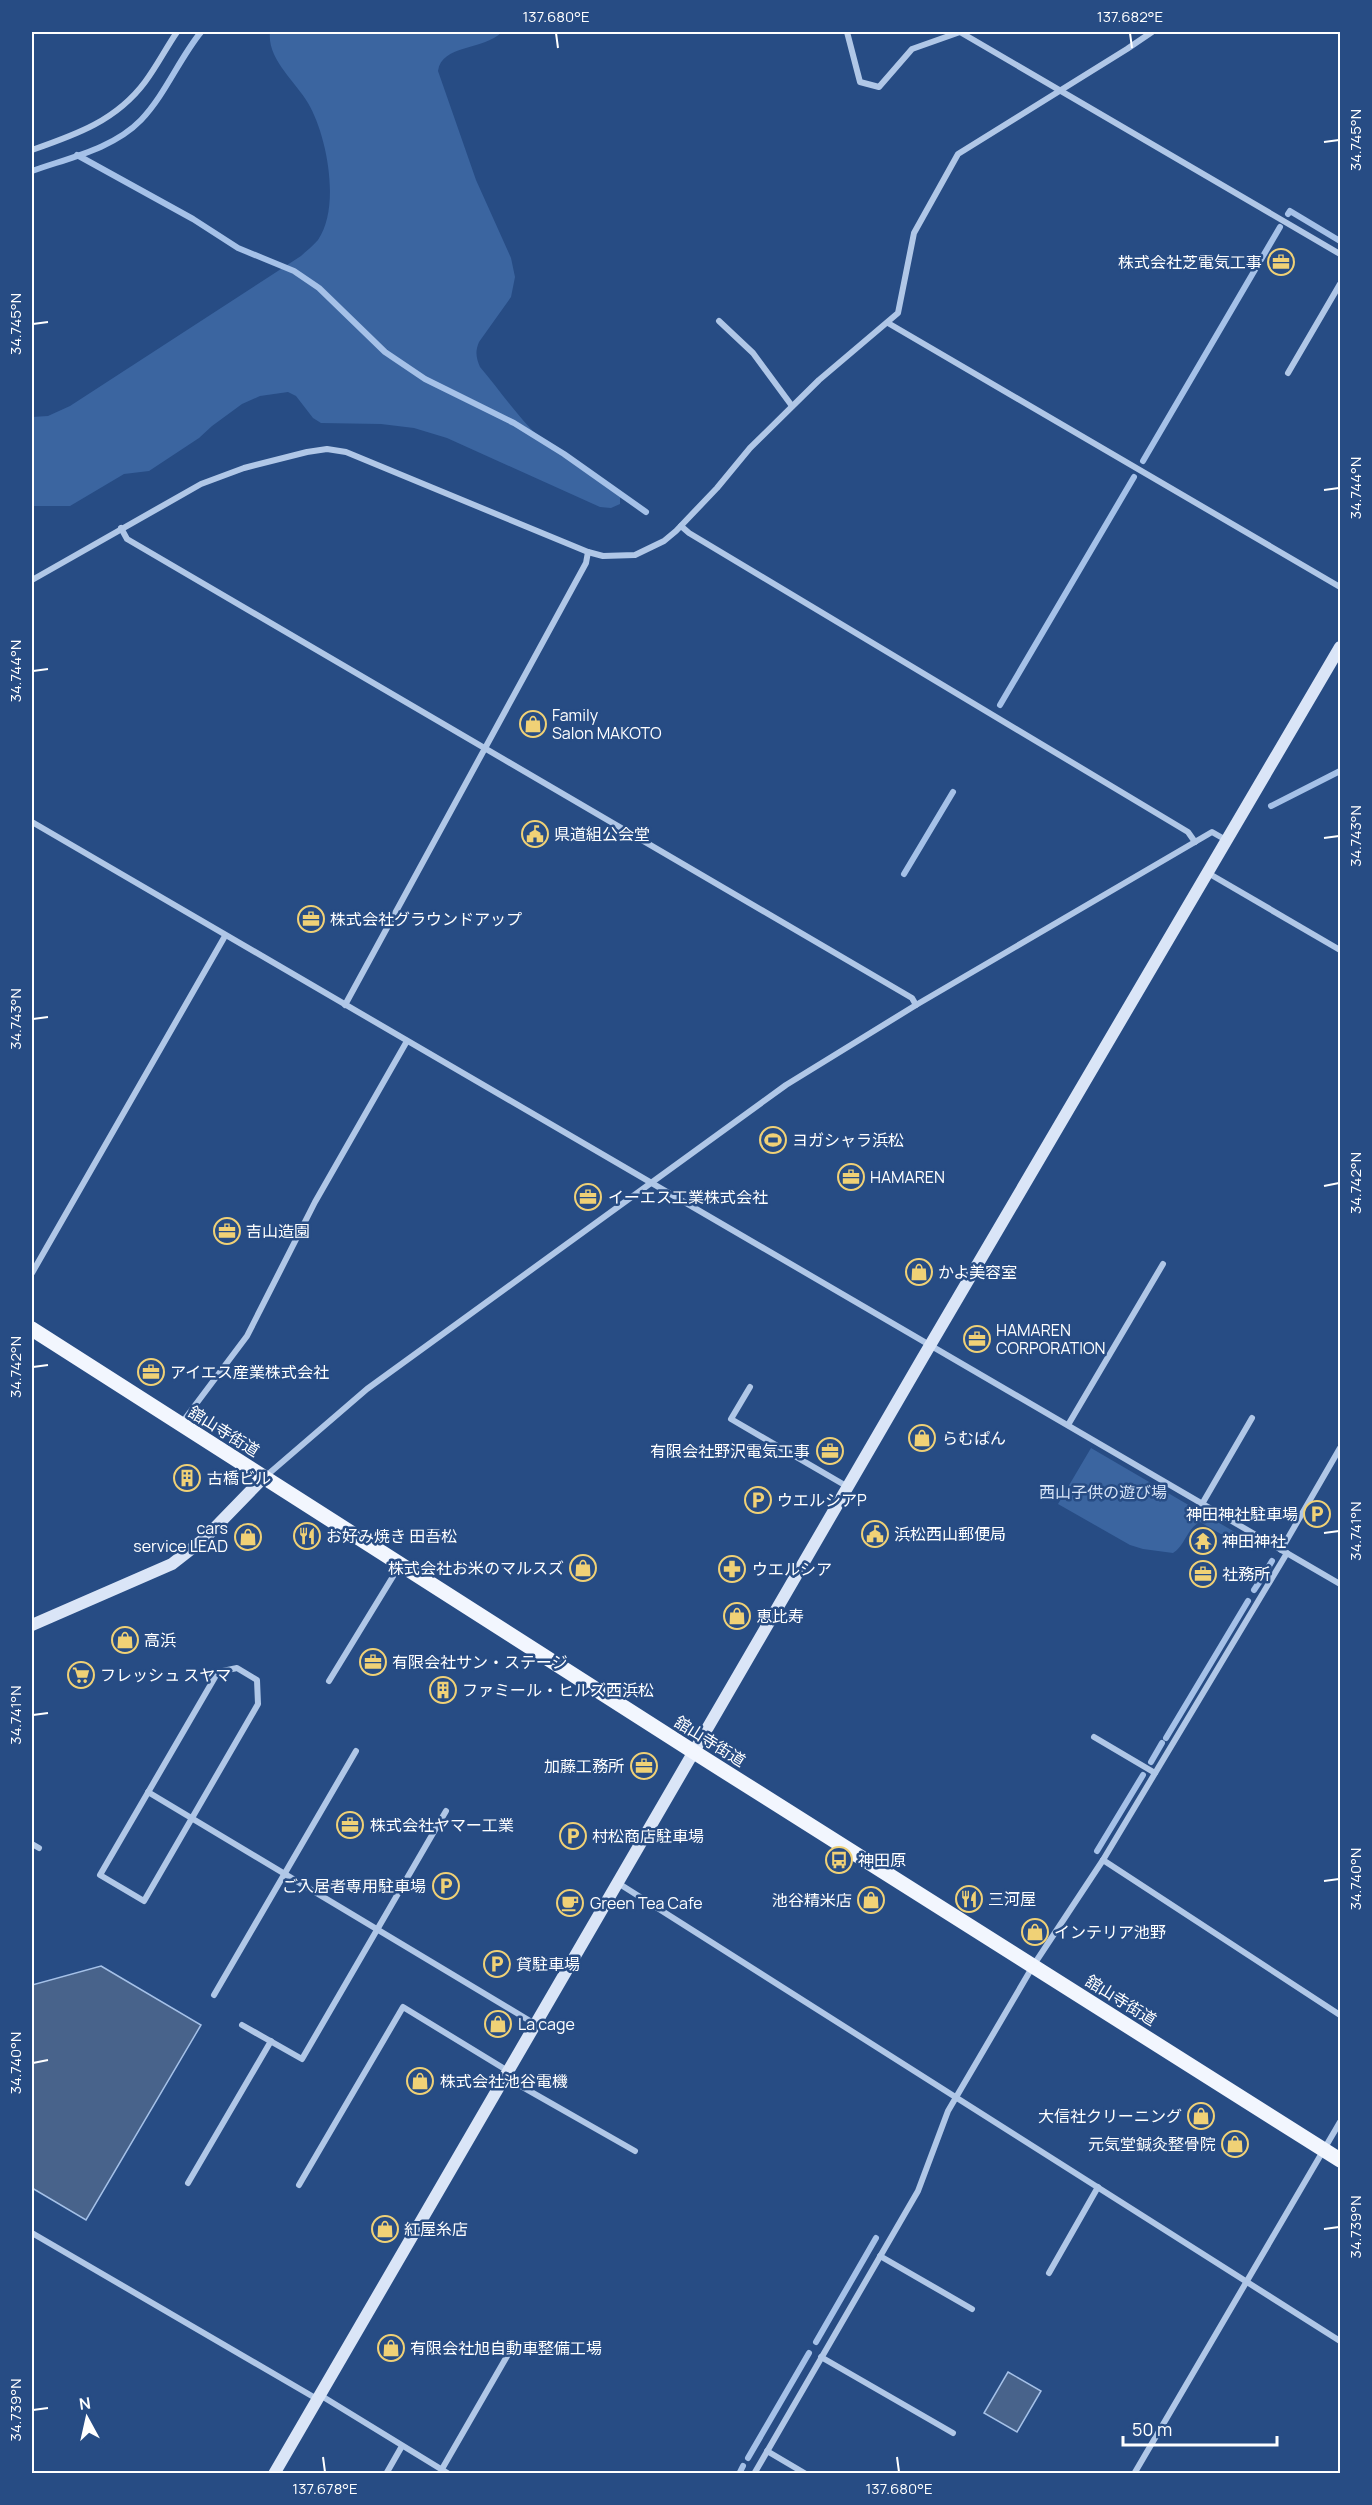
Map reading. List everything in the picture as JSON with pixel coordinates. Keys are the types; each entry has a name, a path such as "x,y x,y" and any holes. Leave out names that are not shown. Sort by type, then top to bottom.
{"main road":[{"name":"舘山寺街道","path":"32,1329 694,1752 1341,2160"}],"street":[{"path":"32,150 91,127 121,108 145,82 177,32"},
{"path":"847,32 860,82 879,87 912,49 960,32 1341,254"},
{"path":"32,580 180,494 222,475 307,452 327,449 346,452 588,552 603,556 635,555 664,542 792,406 898,313 914,233 958,154 1152,32"},
{"path":"1288,373 1341,284"},
{"path":"719,321 753,353 792,406"},
{"path":"888,322 1341,587"},
{"path":"681,526 699,539 1188,832 1195,842"},
{"path":"121,528 127,539 902,992 912,998 916,1005"},
{"path":"345,1005 586,562 588,552"},
{"path":"274,2474 930,1345 1341,647"},
{"path":"32,822 1341,1584"},
{"path":"32,1625 172,1563 204,1539 245,1494 366,1389 786,1085 916,1005 1212,832 1227,841"},
{"path":"1208,873 1341,950"},
{"path":"32,1273 225,936"},
{"path":"181,1424 247,1336 315,1202 407,1041"},
{"path":"1068,1425 1163,1264"},
{"path":"750,1387 731,1419 848,1487"},
{"path":"1202,1504 1252,1418"},
{"path":"753,2474 918,2191 948,2111 956,2097 1034,1966 1103,1860 1155,1773 1284,1552 1341,1448"},
{"path":"329,1681 400,1564"},
{"path":"237,1668 257,1680 258,1704 191,1818 144,1901 100,1875 218,1672 237,1668"},
{"path":"1094,1737 1155,1773"},
{"path":"214,1995 356,1752"},
{"path":"148,1792 536,2024"},
{"path":"242,2025 302,2059 446,1811"},
{"path":"32,1844 39,1848"},
{"path":"1103,1860 1341,2015"},
{"path":"618,1883 1341,2341"},
{"path":"299,2185 403,2007 507,2074 635,2151"},
{"path":"188,2183 271,2041"},
{"path":"1134,2474 1341,2122"},
{"path":"1049,2273 1098,2187"},
{"path":"32,2233 449,2474"},
{"path":"880,2256 972,2309"},
{"path":"442,2469 510,2351"},
{"path":"821,2357 953,2433"},
{"path":"386,2474 402,2446"},
{"path":"767,2451 806,2474"}],"green space":[{"path":"270,32 502,32 485,42 447,56 441,62 438,71 476,180 511,258 515,277 511,297 479,342 478,361 480,367 533,432 554,450 620,492 620,504 611,508 600,507 447,438 414,428 381,424 321,423 313,418 296,396 288,392 260,396 242,404 199,438 149,471 124,474 70,506 32,506 32,417 48,416 70,406 301,256 318,240 325,226 329,209 329,171 326,152 321,133 308,103 277,61 270,42"},
{"name":"西山子供の遊び場","path":"1091,1448 1245,1538 1247,1544 1240,1545 1200,1522 1192,1528 1173,1553 1143,1549 1130,1545 1058,1504"}],"shaded area":[{"path":"101,1966 201,2025 86,2220 32,2188 32,1985"},
{"path":"1008,2372 1041,2391 1017,2432 984,2413"}],"waterway":[{"path":"32,171 90,152 130,130 150,110 201,32"},
{"path":"77,155 193,219 238,248 294,271 319,288 385,352 425,379 514,423 564,454 646,512"},
{"path":"1288,214 1290,211 1340,241"},
{"path":"1143,461 1280,227"},
{"path":"1000,705 1134,477"},
{"path":"1271,806 1340,771"},
{"path":"904,874 953,792"},
{"path":"1266,1571 1272,1561"},
{"path":"1254,1590 1260,1581"},
{"path":"1166,1738 1248,1601"},
{"path":"1151,1762 1162,1743"},
{"path":"1097,1851 1143,1775"},
{"path":"816,2342 876,2238"},
{"path":"748,2458 809,2353"},
{"path":"739,2474 743,2466"}],"place":[{"name":"株式会社芝電気工事","path":"1281,262"},
{"name":"Family Salon MAKOTO","path":"533,724"},
{"name":"県道組公会堂","path":"535,834"},
{"name":"株式会社グラウンドアップ","path":"311,919"},
{"name":"ヨガシャラ浜松","path":"773,1140"},
{"name":"HAMAREN","path":"851,1177"},
{"name":"イーエス工業株式会社","path":"588,1197"},
{"name":"吉山造園","path":"227,1231"},
{"name":"かよ美容室","path":"919,1272"},
{"name":"HAMAREN CORPORATION","path":"977,1339"},
{"name":"アイエス産業株式会社","path":"151,1372"},
{"name":"らむぱん","path":"922,1438"},
{"name":"有限会社野沢電気工事","path":"830,1451"},
{"name":"古橋ビル","path":"187,1478"},
{"name":"ウエルシアP","path":"758,1500"},
{"name":"神田神社駐車場","path":"1317,1514"},
{"name":"浜松西山郵便局","path":"875,1534"},
{"name":"お好み焼き 田吾松","path":"307,1536"},
{"name":"cars service LEAD","path":"248,1537"},
{"name":"神田神社","path":"1203,1541"},
{"name":"株式会社お米のマルスズ","path":"583,1568"},
{"name":"ウエルシア","path":"732,1569"},
{"name":"社務所","path":"1203,1574"},
{"name":"恵比寿","path":"737,1616"},
{"name":"高浜","path":"125,1640"},
{"name":"有限会社サン・ステージ","path":"373,1662"},
{"name":"フレッシュ スヤマ","path":"81,1675"},
{"name":"ファミール・ヒルズ西浜松","path":"443,1690"},
{"name":"加藤工務所","path":"644,1766"},
{"name":"株式会社ヤマー工業","path":"350,1825"},
{"name":"村松商店駐車場","path":"573,1836"},
{"name":"神田原","path":"839,1860"},
{"name":"ご入居者専用駐車場","path":"446,1886"},
{"name":"三河屋","path":"969,1899"},
{"name":"池谷精米店","path":"871,1900"},
{"name":"Green Tea Cafe","path":"570,1903"},
{"name":"インテリア池野","path":"1035,1932"},
{"name":"貸駐車場","path":"497,1964"},
{"name":"La cage","path":"498,2024"},
{"name":"株式会社池谷電機","path":"420,2081"},
{"name":"大信社クリーニング","path":"1201,2116"},
{"name":"元気堂鍼灸整骨院","path":"1235,2144"},
{"name":"紅屋糸店","path":"385,2229"},
{"name":"有限会社旭自動車整備工場","path":"391,2348"}]}
